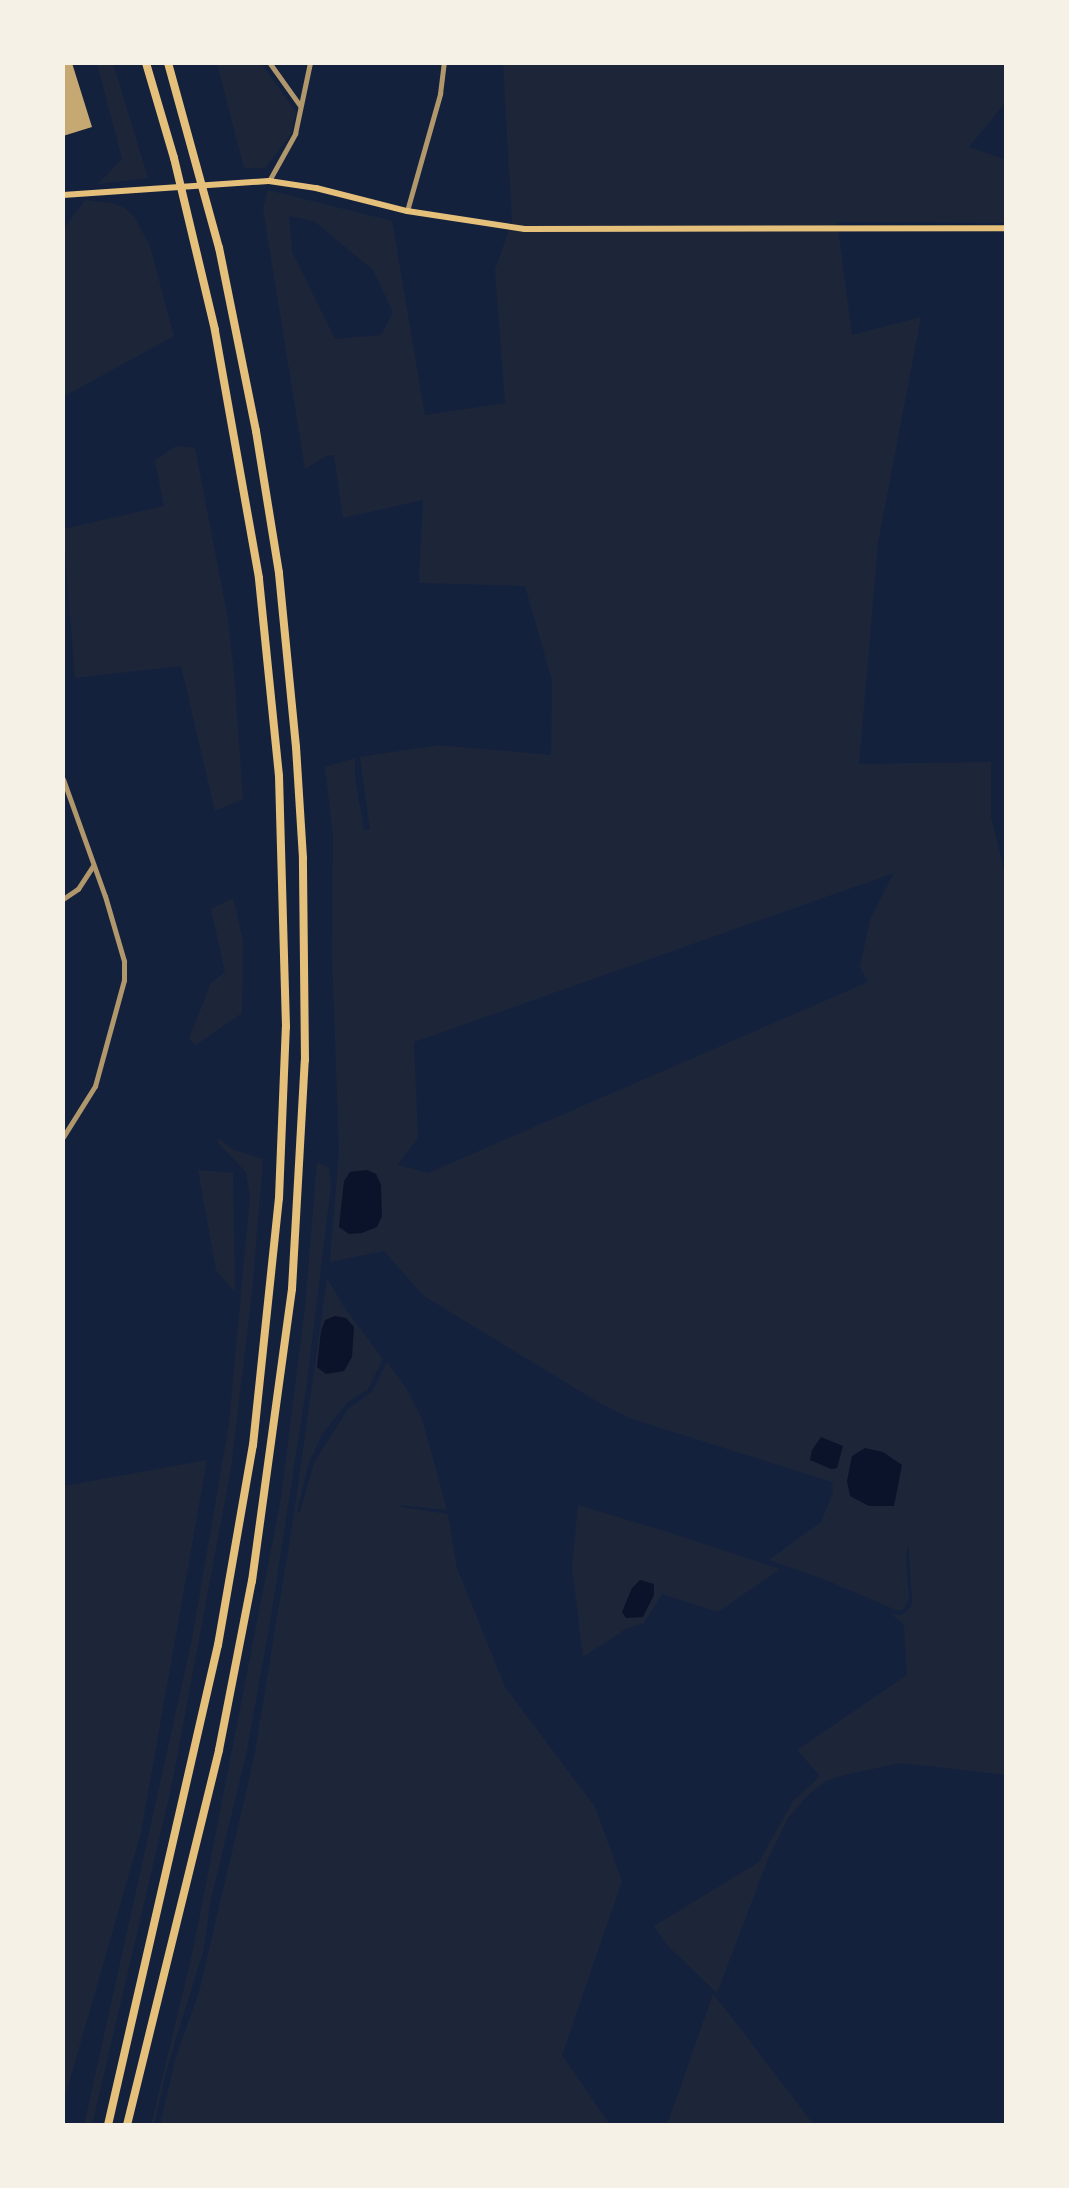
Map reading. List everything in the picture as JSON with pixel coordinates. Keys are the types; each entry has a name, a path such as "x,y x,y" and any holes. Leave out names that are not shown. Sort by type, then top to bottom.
{"highway":[{"path":"108,2125 218,1645 253,1445 279,1199 286,1027 279,776 259,578 215,330 174,158 146,63"},
{"path":"127,2125 219,1750 252,1581 292,1289 305,1071 302,844 295,734 279,573 256,432 219,248 168,63"}],"main road":[{"path":"63,195 235,181 270,181 316,188 407,211 525,229 1006,228"}],"street":[{"path":"270,63 300,106"},
{"path":"270,181 295,134 310,63"},
{"path":"407,211 440,94 444,63"},
{"path":"63,779 124,961 124,981 99,1077 63,1137"},
{"path":"63,899 78,889 93,866"}],"shaded area":[{"path":"97,63 113,63 148,178 98,184 122,159"},
{"path":"217,63 261,63 296,112 291,134 265,168 244,168"},
{"path":"503,63 1006,63 1006,102 969,147 1006,160 1006,223 837,222 852,335 921,317 878,543 859,764 991,762 991,817 1006,877 1006,1775 901,1763 826,1781 809,1794 788,1818 768,1859 717,1993 668,1946 654,1926 759,1862 793,1801 820,1776 797,1750 907,1675 904,1625 891,1614 902,1615 911,1607 908,1545 906,1557 909,1599 904,1609 898,1611 826,1580 769,1560 821,1522 833,1493 832,1482 632,1419 598,1402 424,1296 384,1251 330,1262 339,1151 332,954 333,836 325,767 355,758 355,777 364,830 370,830 360,757 438,745 551,755 552,680 525,586 419,583 423,500 343,518 334,455 326,456 305,469 263,208 268,190 392,221 425,415 505,403 495,270 512,221","holes":["289,216 314,221 373,270 393,312 381,335 335,339 292,252","894,873 870,919 860,967 868,982 428,1173 398,1165 418,1137 414,1042"]},
{"path":"85,200 112,203 125,208 135,218 150,246 174,336 63,397 63,230"},
{"path":"176,446 195,448 228,619 234,674 243,799 215,811 181,666 75,678 63,529 164,506 155,460"},
{"path":"233,898 243,941 242,1013 196,1045 189,1039 211,983 225,972 211,909"},
{"path":"219,1139 234,1150 263,1159 252,1292 231,1468 172,1784 92,2125 84,2125 192,1639 229,1424 250,1196 246,1172 217,1142"},
{"path":"317,1162 329,1168 331,1185 307,1382 270,1623 246,1755 211,1899 203,1952 168,2065 154,2125 151,2125 193,1950 281,1498 305,1307"},
{"path":"198,1170 233,1173 235,1293 216,1270"},
{"path":"367,1170 376,1174 381,1185 382,1216 377,1227 362,1233 349,1234 339,1227 344,1181 350,1172"},
{"path":"327,1278 346,1310 383,1359 368,1389 347,1403 323,1433 308,1465 297,1513 300,1512 314,1463 348,1409 372,1392 387,1362 406,1388 422,1419 447,1510 400,1505 448,1514 457,1568 505,1687 595,1807 622,1881 562,2055 610,2125 160,2125 175,2060 199,1992 254,1758 294,1514"},
{"path":"335,1316 346,1318 354,1327 352,1357 344,1371 326,1374 317,1367 321,1331 325,1320"},
{"path":"821,1437 843,1446 837,1468 831,1469 810,1460 812,1450"},
{"path":"865,1448 883,1452 902,1465 894,1506 869,1506 850,1496 847,1481 852,1456"},
{"path":"207,1460 141,1832 63,2104 63,1486"},
{"path":"578,1505 780,1569 718,1612 662,1594 644,1623 626,1629 583,1657 572,1567"},
{"path":"640,1580 654,1584 654,1595 643,1617 626,1618 622,1612 632,1588"},
{"path":"713,1994 733,2019 814,2125 667,2125"}],"building":[{"path":"63,63 72,63 92,127 63,136"}]}
